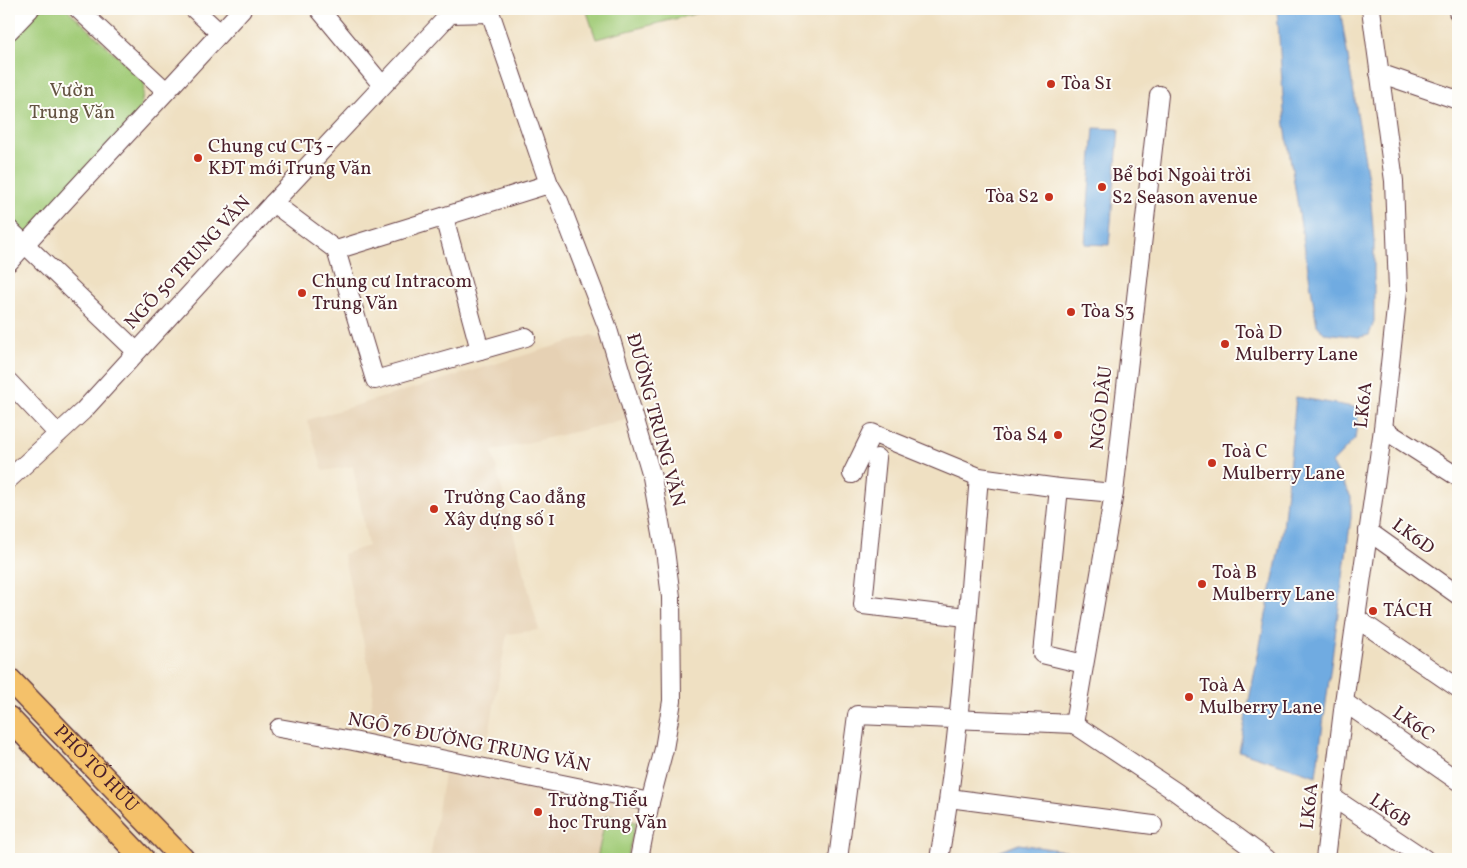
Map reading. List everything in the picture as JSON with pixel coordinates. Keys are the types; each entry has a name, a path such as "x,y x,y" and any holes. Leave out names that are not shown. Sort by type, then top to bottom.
{"main road":[{"name":"PHỐ TỐ HỮU","path":"9,680 170,855"},
{"name":"PHỐ TỐ HỮU","path":"9,718 143,859"}],"street":[{"path":"9,31 30,9"},
{"path":"78,9 166,91"},
{"path":"194,9 220,33"},
{"path":"9,262 242,9"},
{"path":"319,9 382,85"},
{"path":"1371,9 1379,73 1458,100"},
{"name":"NGÕ 50 TRUNG VĂN","path":"9,479 82,411 382,85 450,14 489,11"},
{"name":"ĐƯỜNG TRUNG VĂN","path":"489,11 549,184 559,201 607,326 652,477 665,550 671,597 672,701 664,749 650,802 640,859"},
{"name":"LK6A","path":"1326,859 1344,702 1383,428 1398,290 1394,181 1379,73"},
{"name":"NGÕ DÂU","path":"1074,724 1114,493 1159,95"},
{"path":"336,250 549,184"},
{"path":"273,203 336,250 375,380 526,337"},
{"path":"444,217 480,350"},
{"path":"9,228 136,351"},
{"path":"9,382 58,434"},
{"path":"1383,428 1458,477"},
{"path":"852,474 872,433 979,477 1059,488 1114,493"},
{"path":"877,458 863,605 966,617"},
{"path":"939,859 959,719 979,477"},
{"path":"1059,488 1042,654 1084,664"},
{"name":"LK6D","path":"1368,531 1458,595"},
{"path":"1356,618 1458,688"},
{"name":"LK6C","path":"1344,702 1458,781"},
{"path":"838,859 856,714 1074,724 1176,792 1267,859"},
{"name":"NGÕ 76 ĐƯỜNG TRUNG VĂN","path":"279,728 363,743 650,802"},
{"name":"LK6B","path":"1332,797 1425,859"},
{"path":"949,798 1152,825"}],"shaded area":[{"name":"Trường Cao đẳng Xây dựng số 1","path":"592,335 608,341 630,419 492,451 539,630 507,634 486,751 370,726 373,684 343,554 368,546 353,466 323,471 307,420"},
{"name":"Trường Tiểu học Trung Văn","path":"446,762 639,803 627,859 430,859"}],"green space":[{"name":"Vườn Trung Văn","path":"9,9 67,9 145,82 138,124 25,244 9,229"},
{"path":"586,9 714,9 596,39"},
{"path":"606,815 636,822 627,859 597,859"}],"water":[{"path":"1277,9 1340,9 1370,191 1374,241 1374,322 1369,335 1360,337 1324,333 1317,325 1285,126"},
{"name":"Bể bơi Ngoài trời S2 Season avenue","path":"1094,128 1119,129 1109,245 1085,244"},
{"path":"1296,397 1359,408 1355,439 1332,463 1351,497 1351,518 1316,776 1239,751 1283,529"},
{"path":"1019,844 1116,859 993,859 998,852"}],"place":[{"name":"Tòa S1","path":"1051,84"},
{"name":"Chung cư CT3 - KĐT mới Trung Văn","path":"198,158"},
{"name":"Bể bơi Ngoài trời S2 Season avenue","path":"1102,187"},
{"name":"Tòa S2","path":"1049,197"},
{"name":"Chung cư Intracom Trung Văn","path":"302,293"},
{"name":"Tòa S3","path":"1071,312"},
{"name":"Toà D Mulberry Lane","path":"1225,344"},
{"name":"Tòa S4","path":"1058,435"},
{"name":"Toà C Mulberry Lane","path":"1212,463"},
{"name":"Trường Cao đẳng Xây dựng số 1","path":"434,509"},
{"name":"Toà B Mulberry Lane","path":"1202,584"},
{"name":"TÁCH","path":"1373,611"},
{"name":"Toà A Mulberry Lane","path":"1189,697"},
{"name":"Trường Tiểu học Trung Văn","path":"538,812"}]}
